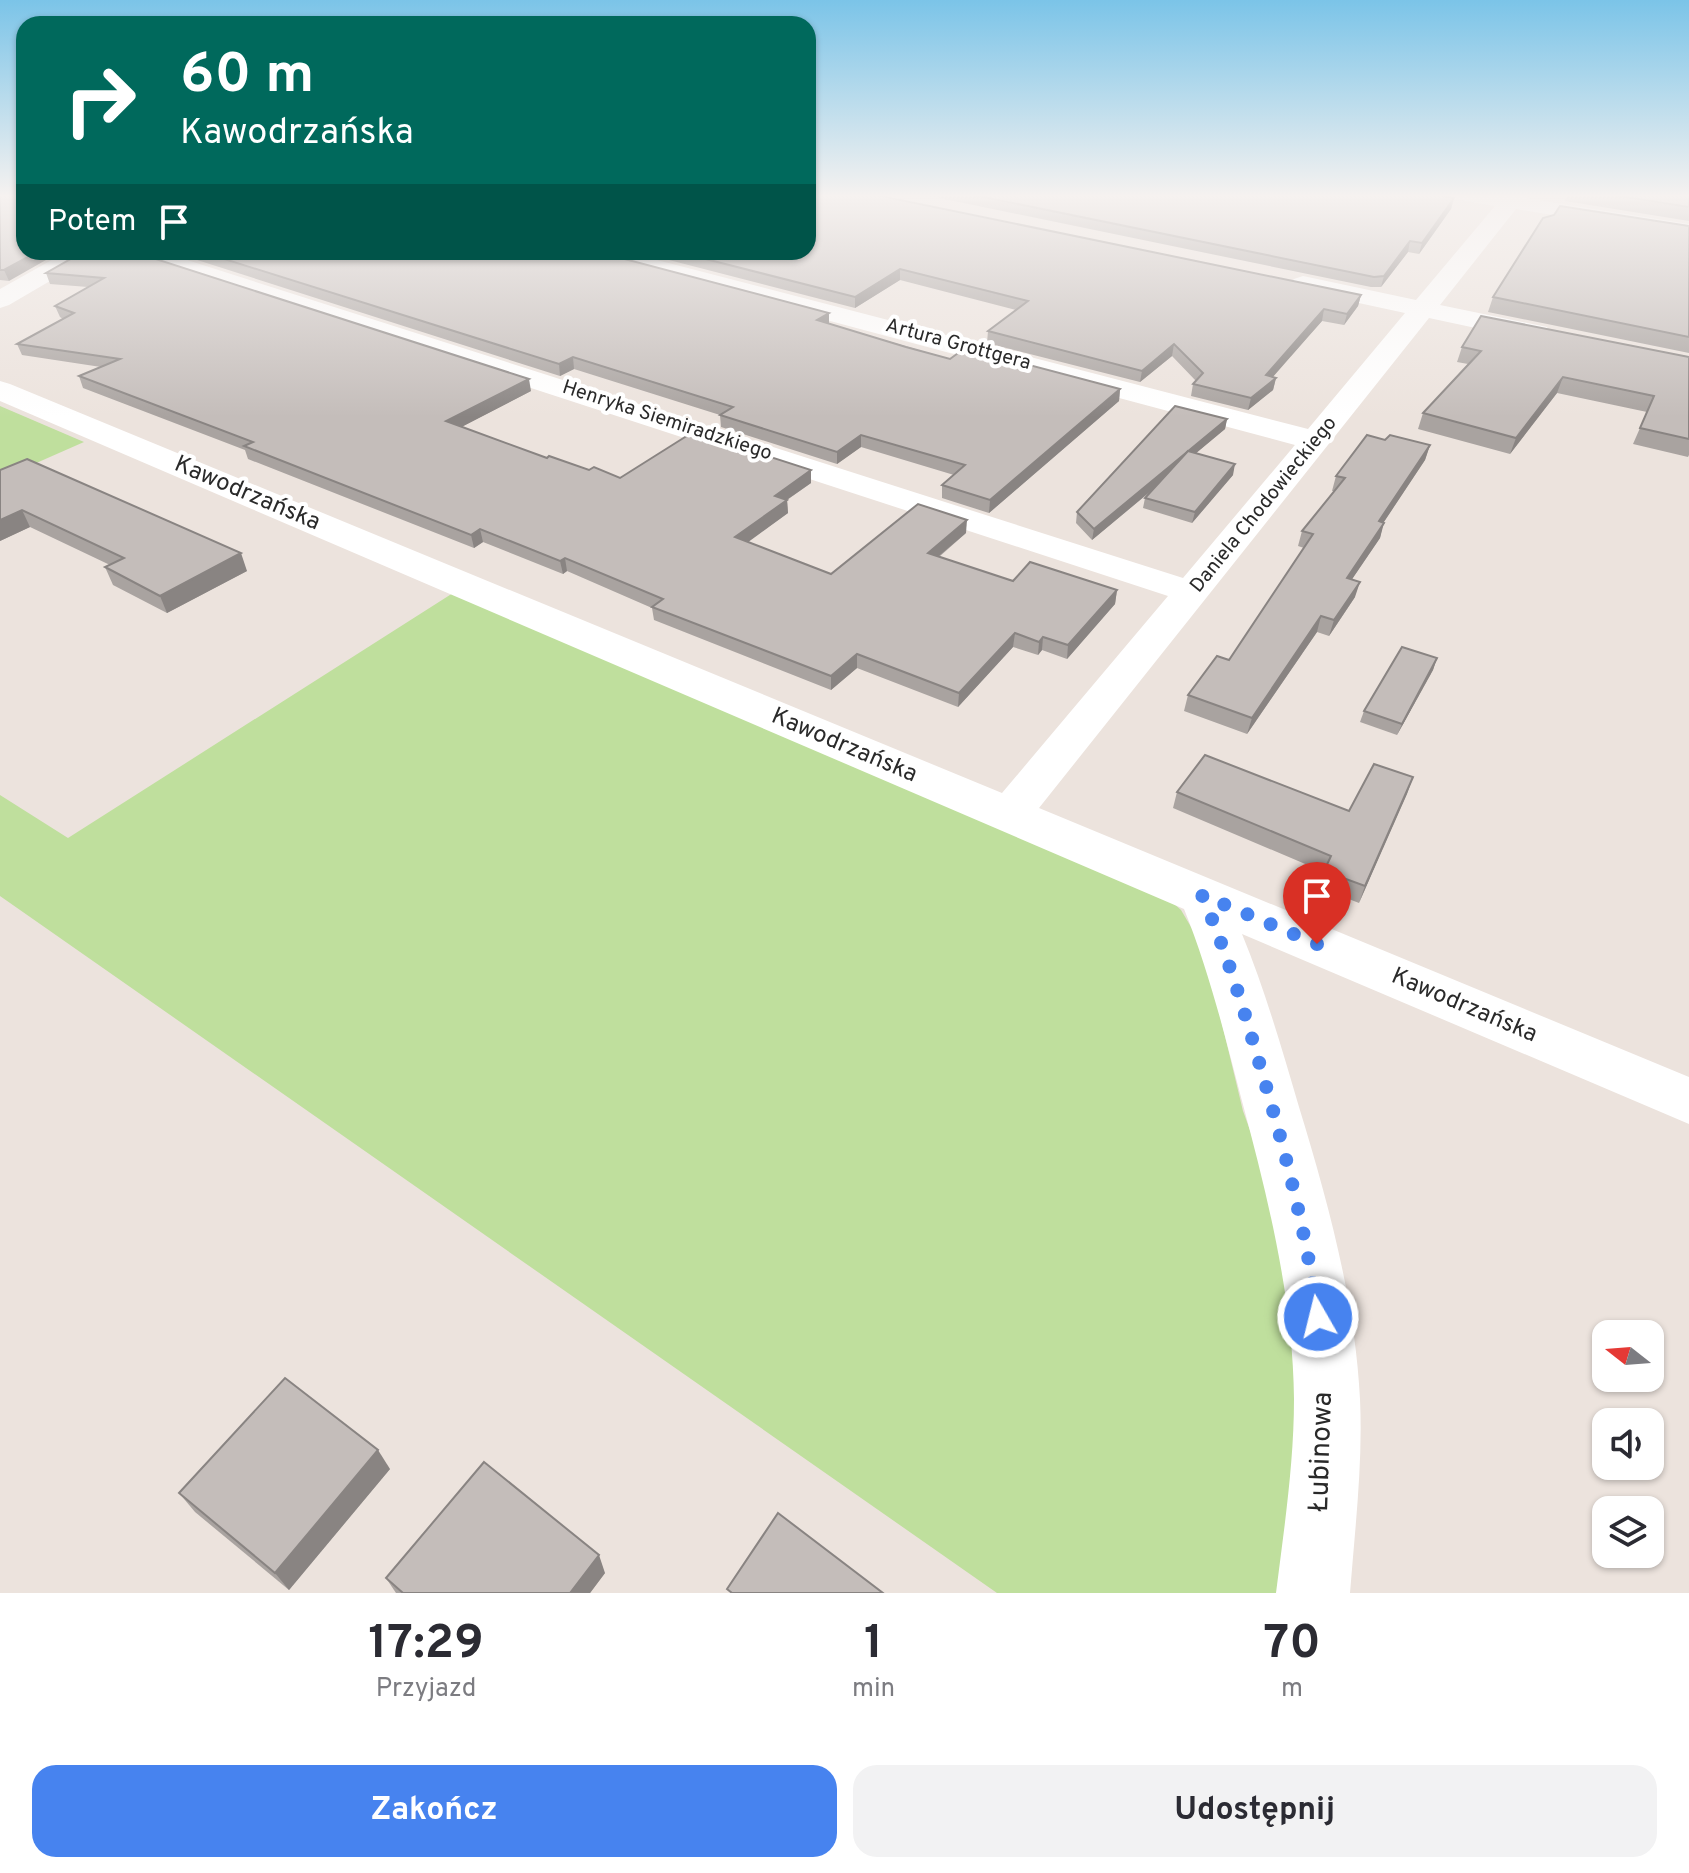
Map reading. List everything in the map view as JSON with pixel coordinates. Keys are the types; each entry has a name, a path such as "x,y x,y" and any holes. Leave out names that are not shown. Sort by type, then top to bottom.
{"street":[{"path":"0,300 55,268"},
{"name":"Henryka Siemiradzkiego","path":"189,268 1194,593"},
{"name":"Artura Grottgera","path":"660,268 1316,441"},
{"name":"Daniela Chodowieckiego","path":"1009,815 1194,593 1457,268"},
{"path":"1285,280 1564,338"},
{"name":"Kawodrzańska","path":"0,390 1689,1101"},
{"name":"Łubinowa","path":"1202,895 1227,952 1245,1011 1288,1162 1310,1263 1325,1371 1324,1476 1313,1593"}],"green space":[{"path":"0,406 84,442 0,479"},
{"path":"453,593 1172,902 1181,910 1204,949 1243,1111 1271,1188 1300,1382 1280,1593 997,1593 0,896 0,795 68,838"}],"building":[{"path":"54,268 185,268 529,379 446,421 547,458 549,456 589,470 594,467 620,478 693,432 811,470 775,496 787,500 735,537 831,574 918,504 967,520 928,553 1013,581 1030,562 1117,590 1068,645 1043,637 1039,642 1015,633 959,693 857,654 831,676 652,607 663,599 565,558 560,561 480,529 471,535 244,446 253,442 79,376 120,359 17,344 74,313 55,306 104,278 46,273"},
{"path":"254,268 660,268 829,313 817,320 950,359 965,348 1120,389 990,500 942,485 965,465 861,435 837,452 720,415 733,407 573,357 559,364"},
{"path":"742,268 1232,268 1361,295 1347,314 1324,309 1266,375 1276,378 1251,398 1193,384 1203,373 1174,344 1142,371 988,331 1028,301 900,269 855,297"},
{"path":"1332,268 1390,268 1384,276 1374,277"},
{"path":"1511,268 1689,268 1689,337 1493,297"},
{"path":"1481,316 1689,357 1689,439 1640,428 1654,396 1563,377 1516,438 1423,413 1481,351 1462,347"},
{"path":"1175,406 1227,419 1094,529 1077,512"},
{"path":"1367,435 1385,440 1390,435 1430,445 1379,521 1384,523 1347,578 1360,582 1334,620 1321,616 1252,718 1188,695 1217,656 1229,660 1313,534 1302,531 1345,478 1336,476"},
{"path":"1188,451 1235,464 1195,512 1145,498"},
{"path":"27,459 241,553 160,596 105,567 124,558 22,510 0,520 0,470"},
{"path":"1402,647 1437,658 1402,724 1364,711"},
{"path":"1205,755 1349,811 1374,764 1413,777 1365,886 1324,871 1331,856 1177,792"},
{"path":"285,1378 378,1450 275,1573 179,1493"},
{"path":"484,1462 599,1555 570,1593 403,1593 386,1578"},
{"path":"778,1513 883,1593 732,1593 727,1589"}],"route":[{"path":"1317,944 1202,895 1227,952 1288,1162 1310,1263 1318,1317"}]}
